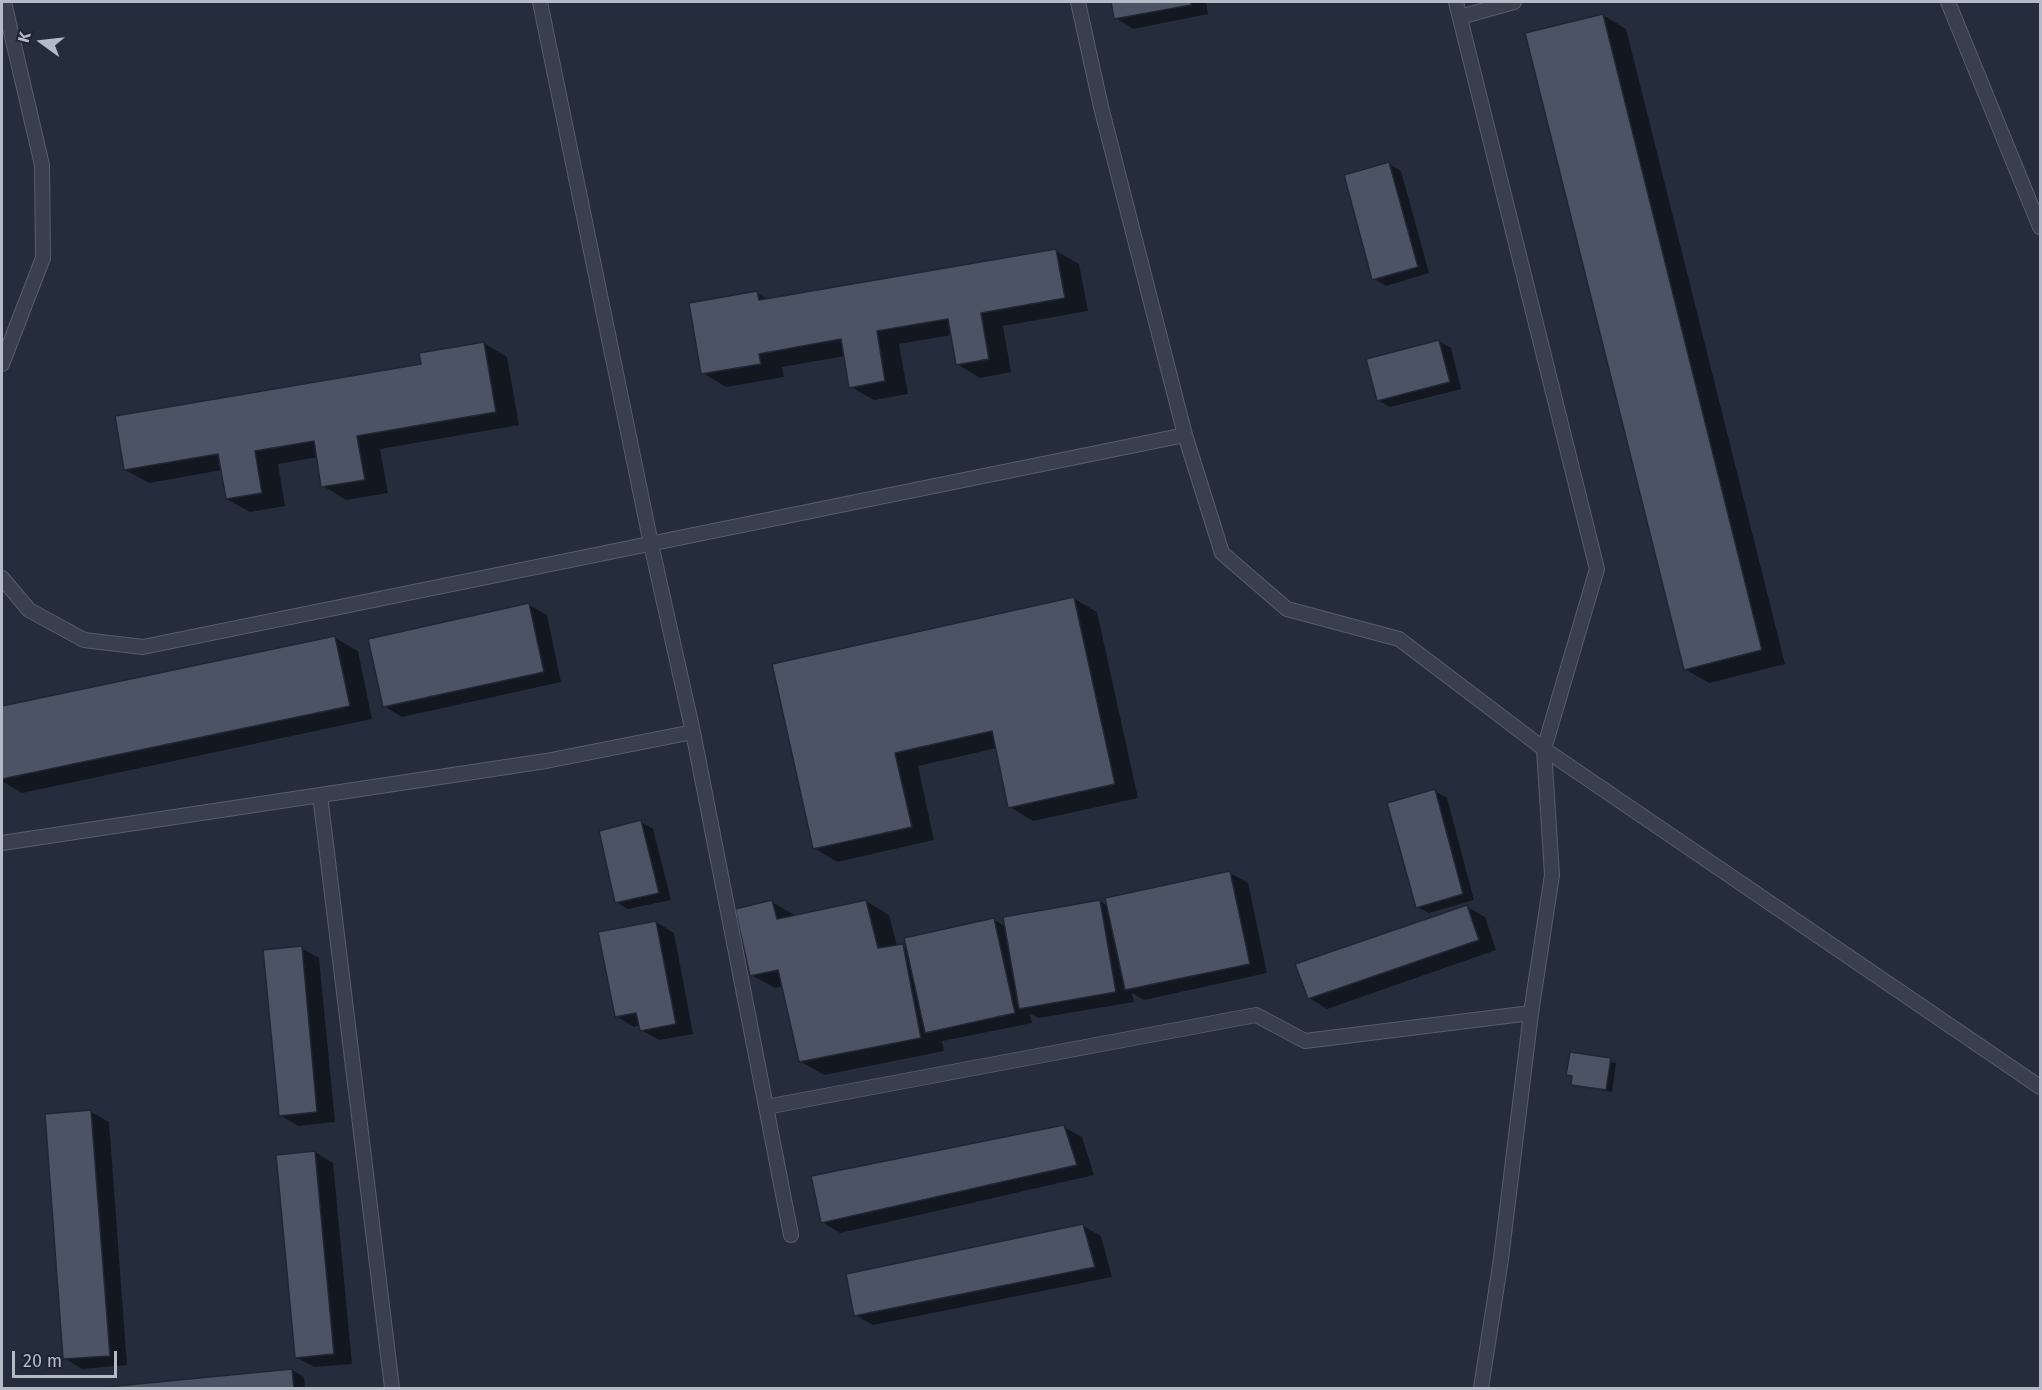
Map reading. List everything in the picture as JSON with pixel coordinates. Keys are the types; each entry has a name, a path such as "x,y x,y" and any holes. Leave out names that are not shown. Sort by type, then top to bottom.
{"lane":[{"path":"2,364 43,258 42,165 4,2"},
{"path":"540,2 651,544 693,732 791,1235"},
{"path":"1078,2 1101,107 1185,435 1222,553 1287,609 1399,639 1544,750 2040,1087"},
{"path":"1456,2 1597,569 1544,750 1552,875 1531,1012 1501,1259 1480,1389"},
{"path":"1460,17 1514,2"},
{"path":"1948,2 2040,227"},
{"path":"2,578 29,610 84,640 142,647 1185,435"},
{"path":"2,843 546,761 693,732"},
{"path":"320,795 392,1389"},
{"path":"766,1107 1256,1014 1305,1041 1531,1012"}],"building":[{"path":"1111,2 1191,2 1191,5 1114,19"},
{"path":"1603,14 1762,650 1684,670 1525,33"},
{"path":"1389,162 1418,267 1372,280 1344,175"},
{"path":"1056,249 1065,298 981,313 989,359 956,365 948,319 877,331 885,381 849,388 841,339 759,354 761,364 701,374 689,303 757,291 759,300"},
{"path":"1439,340 1450,382 1377,401 1366,359"},
{"path":"484,342 496,412 357,436 365,480 321,487 314,441 255,451 262,493 226,499 218,454 124,470 115,416 421,364 419,353"},
{"path":"1074,597 1115,784 1008,808 992,731 895,753 912,827 813,849 772,664"},
{"path":"529,603 544,672 383,707 368,639"},
{"path":"335,636 350,706 2,779 2,706"},
{"path":"1435,789 1463,894 1416,908 1387,803"},
{"path":"641,820 659,893 615,903 599,831"},
{"path":"1230,871 1250,964 1125,990 1105,898"},
{"path":"772,900 777,919 866,900 878,948 903,944 921,1038 799,1062 778,970 750,976 735,909"},
{"path":"1100,900 1116,992 1019,1009 1003,917"},
{"path":"1467,905 1479,940 1308,999 1295,964"},
{"path":"994,918 1015,1013 925,1033 904,938"},
{"path":"656,921 676,1024 640,1031 636,1013 615,1017 598,932"},
{"path":"302,946 317,1112 279,1116 263,950"},
{"path":"1570,1052 1611,1058 1606,1090 1571,1085 1572,1076 1566,1075"},
{"path":"91,1110 110,1356 63,1359 45,1114"},
{"path":"1064,1125 1077,1165 821,1223 811,1176"},
{"path":"315,1151 334,1354 295,1358 276,1155"},
{"path":"1083,1224 1095,1267 854,1316 846,1274"},
{"path":"292,1369 294,1388 96,1388"}]}
